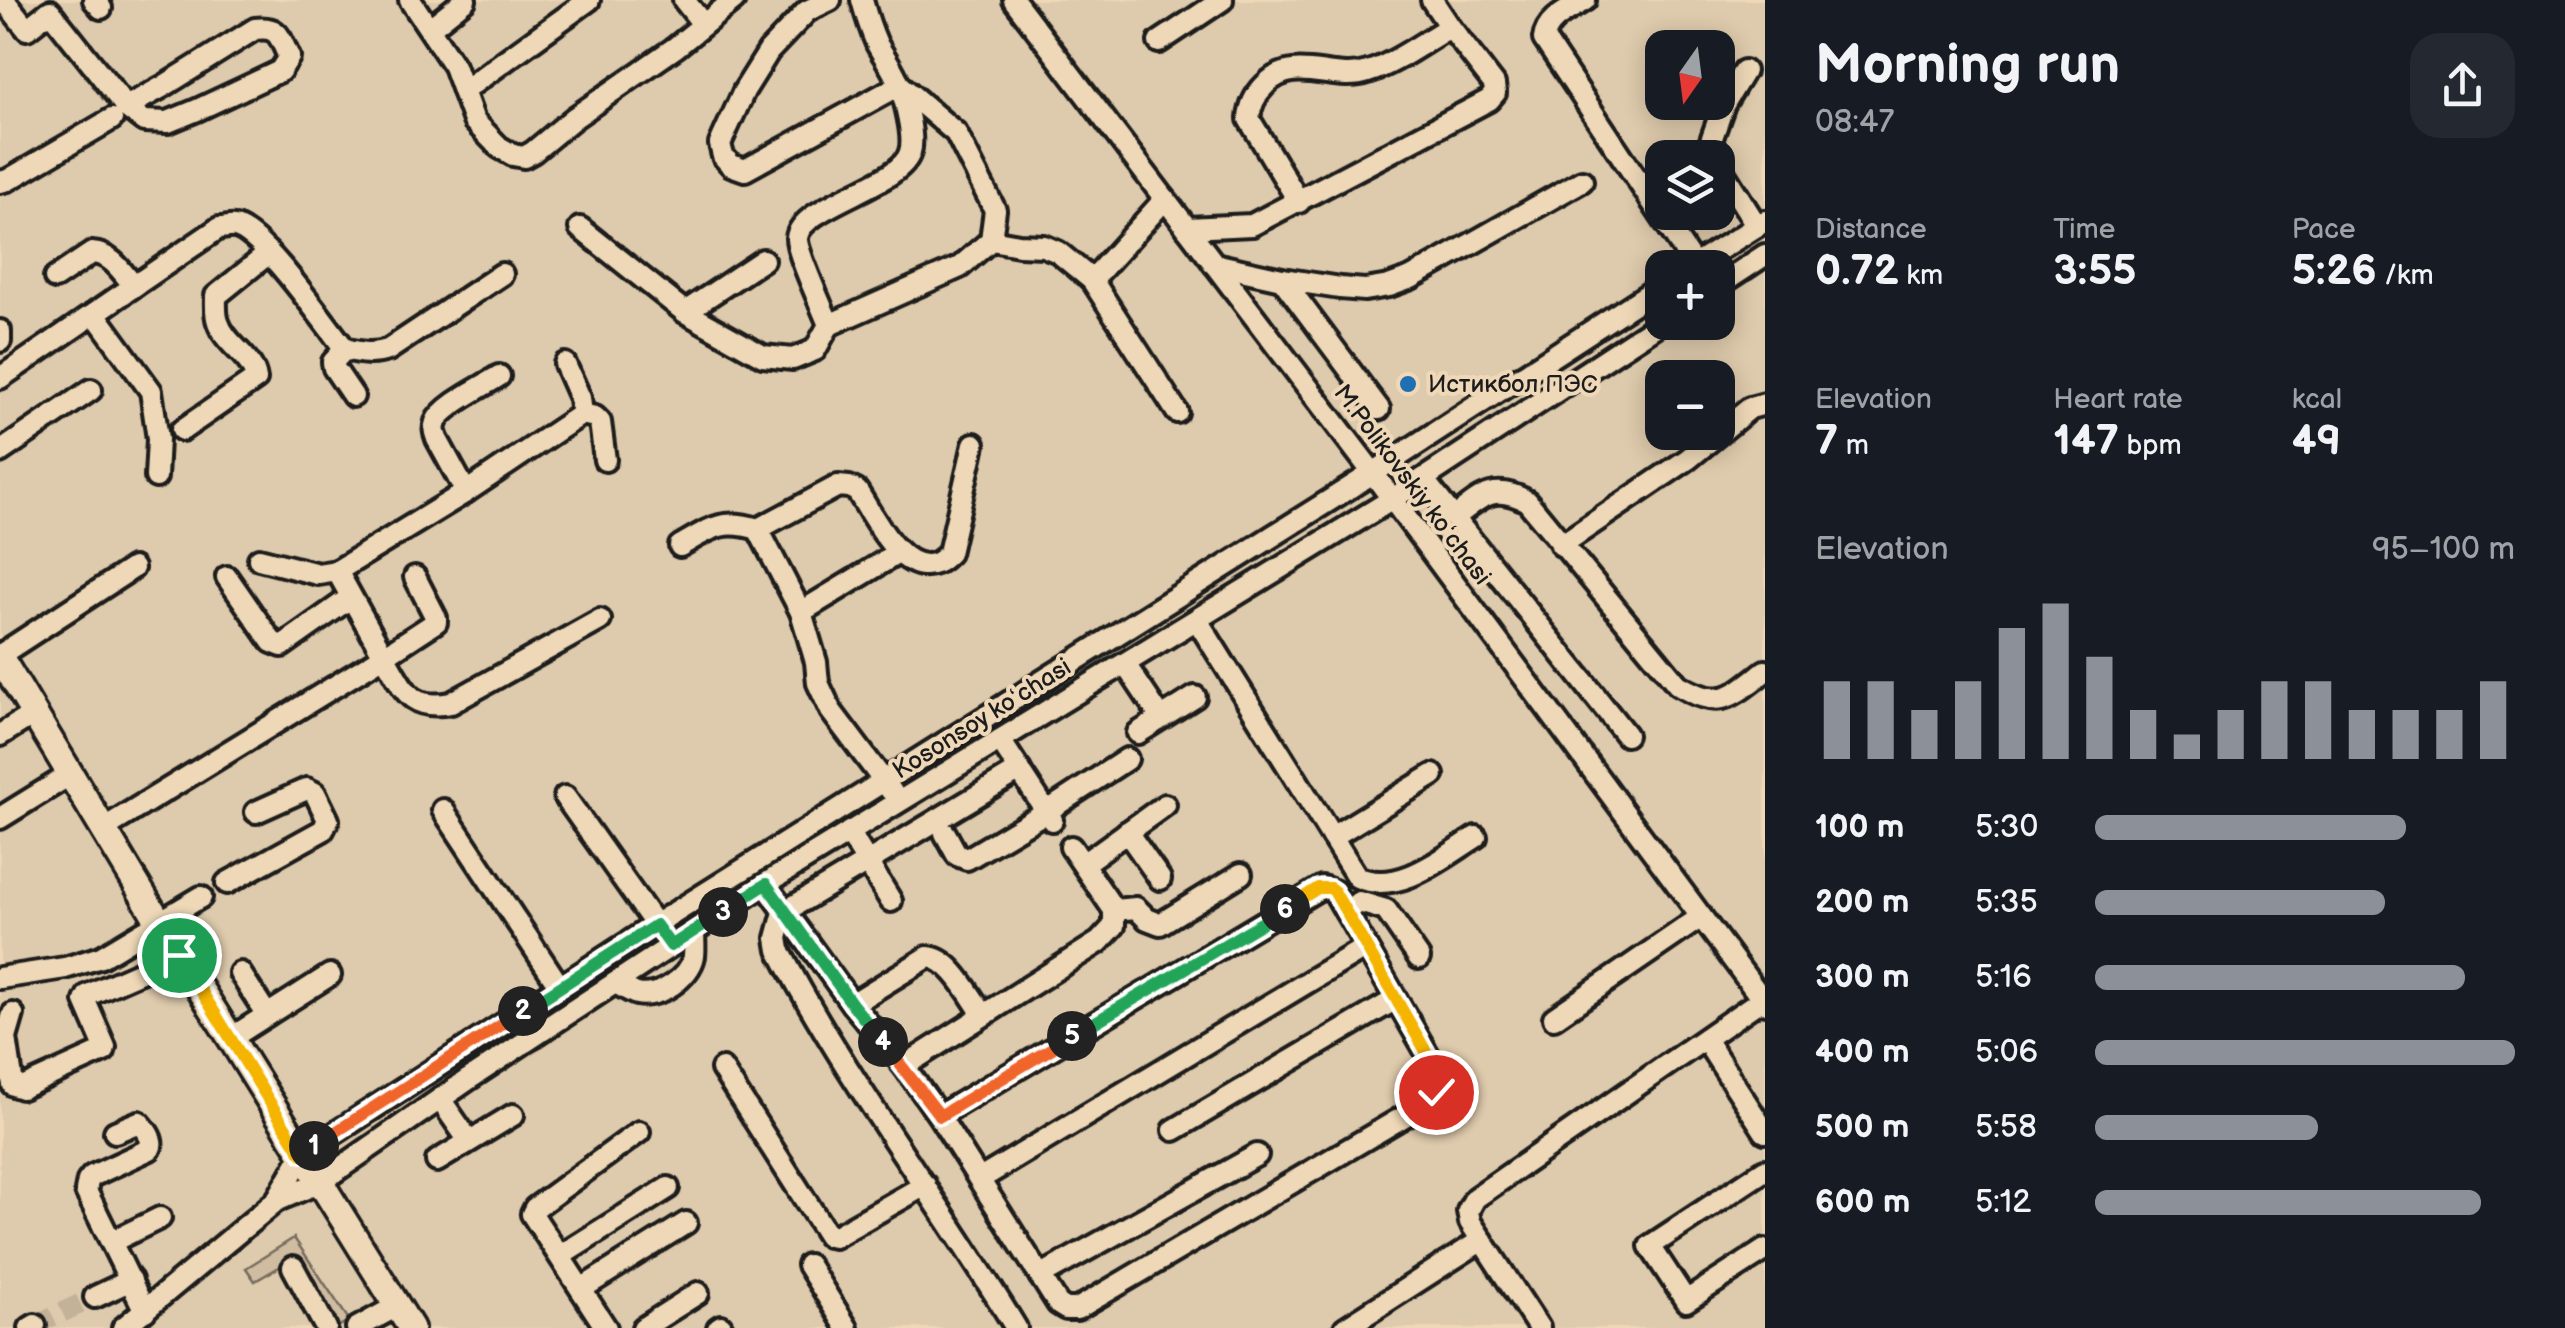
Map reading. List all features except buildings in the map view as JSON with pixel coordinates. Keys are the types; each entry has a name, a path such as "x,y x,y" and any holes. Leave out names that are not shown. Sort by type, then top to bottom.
{"main road":[{"path":"0,656 179,955 404,1317"}],"street":[{"path":"0,182 8,180 119,113 164,86 254,29 276,31 289,56 280,71 168,122 144,120 119,113 50,11 28,29 4,0"},
{"path":"410,0 454,66 474,122 499,147 524,156 676,47 734,0"},
{"path":"430,28 465,0"},
{"path":"463,90 589,0"},
{"path":"684,0 703,24"},
{"path":"830,0 807,11 769,52 744,91 720,144 730,166 745,170 900,85"},
{"path":"828,325 797,236 805,222 889,174 909,157 912,149 900,85 877,43 862,0"},
{"name":"M.Polikovskiy koʻchasi","path":"1014,0 1372,473 1764,1002"},
{"path":"1159,42 1222,0"},
{"path":"1187,228 1252,225 1493,98 1494,84 1432,0"},
{"path":"1585,0 1558,7 1544,39 1682,250"},
{"path":"1299,202 1249,119 1256,94 1269,80 1287,70 1309,69 1347,76 1375,70 1450,27"},
{"path":"1714,140 1724,104 1744,71"},
{"path":"580,228 684,312 763,356 793,359 814,350 828,325 960,268 991,240 995,210 956,134 900,85"},
{"path":"1214,264 1340,288 1366,290 1390,286 1411,278 1582,181"},
{"path":"1718,250 1761,223 1735,190"},
{"path":"1092,280 1165,199"},
{"path":"0,378 220,228 235,227 252,236 345,350 366,354 388,350 502,274"},
{"path":"991,240 1044,246 1058,252 1092,280 1177,412"},
{"path":"56,278 92,253 99,253 111,259 134,286"},
{"path":"182,430 256,379 254,369 222,332 216,296 270,254"},
{"path":"1735,275 1765,255"},
{"path":"684,312 763,260"},
{"path":"1282,279 1379,409"},
{"name":"Kosonsoy koʻchasi","path":"302,1154 1645,296"},
{"path":"95,314 151,391 158,439 156,477"},
{"path":"0,332 0,341"},
{"name":"Kosonsoy koʻchasi","path":"276,1200 320,1182 766,884 1423,480 1645,333"},
{"path":"345,350 334,362 334,368 353,396"},
{"path":"566,364 574,378 582,414"},
{"path":"466,492 437,440 437,419 499,376"},
{"path":"0,452 91,390"},
{"path":"1561,545 1688,459 1750,408 1765,404"},
{"path":"259,559 318,574 337,570 466,492 582,414 600,422 605,460"},
{"path":"758,529 838,486 849,487 857,491 898,553 917,565 936,564 949,553 974,444"},
{"path":"1423,480 1626,735"},
{"path":"1454,518 1490,492 1514,494 1527,501 1678,685 1695,695 1732,696 1765,671"},
{"path":"680,546 716,525 737,522 758,529 801,612 818,683 831,711 898,802"},
{"path":"801,612 898,553"},
{"path":"0,656 133,568"},
{"path":"337,570 410,698 420,704 452,703 600,620"},
{"path":"227,577 278,646 350,598"},
{"path":"104,828 436,622 414,578"},
{"path":"1197,620 1357,878 1376,883 1420,872 1476,836"},
{"path":"1126,664 1161,718"},
{"path":"1138,733 1195,697"},
{"path":"0,735 34,714"},
{"path":"1000,740 1049,816"},
{"path":"945,833 957,855 967,858 1049,816 1127,759"},
{"path":"1016,1328 826,1036 779,950 777,938 784,912 1020,770"},
{"path":"0,818 71,774"},
{"path":"1332,837 1434,775"},
{"path":"227,883 323,830 328,820 315,793 307,789 256,812"},
{"path":"565,797 671,946"},
{"path":"904,1066 1098,942 1114,926 1114,910 1077,855 1127,832 1165,804"},
{"path":"443,810 560,987"},
{"path":"849,832 890,901"},
{"path":"1127,832 1160,879"},
{"path":"1114,910 1136,908 1147,919 1160,924 1240,874"},
{"path":"766,884 852,1004 940,1116 1058,1304 1066,1309 1077,1310 1432,1100 1439,1074 1332,889 1318,888 940,1116"},
{"path":"0,978 65,968 100,957 202,897"},
{"path":"1346,912 1359,902 1386,910 1419,958"},
{"path":"1554,1018 1701,917"},
{"path":"615,983 636,994 650,995 669,986 690,968 694,931"},
{"path":"980,1179 1366,947"},
{"path":"13,1014 6,1038 13,1084 22,1088 104,1052 85,1001 88,995 179,955"},
{"path":"852,1004 928,957 947,964 983,1014"},
{"path":"240,973 267,1015"},
{"path":"231,1038 330,974"},
{"path":"1174,1130 1396,999"},
{"path":"1532,1326 1468,1218 1474,1198 1764,1002"},
{"path":"1706,1039 1765,1132"},
{"path":"722,1069 828,1236 834,1237 924,1184"},
{"path":"440,1099 469,1141"},
{"path":"437,1160 513,1114"},
{"path":"115,1132 139,1122 152,1143 150,1149 92,1176 86,1191 145,1311"},
{"path":"606,1328 532,1217 532,1210 639,1132"},
{"path":"123,1328 276,1200 302,1154"},
{"path":"1040,1276 1257,1155"},
{"path":"1765,1170 1650,1246 1686,1301 1765,1250"},
{"path":"560,1256 668,1188"},
{"path":"111,1242 160,1218"},
{"path":"581,1289 686,1223"},
{"path":"1346,1328 1482,1240"},
{"path":"808,1264 847,1328"},
{"path":"293,1268 326,1328"},
{"path":"95,1297 131,1280"},
{"path":"643,1328 698,1293"},
{"path":"357,1328 404,1317"}],"shaded area":[{"path":"0,0 1765,0 1765,1328 0,1328"},
{"path":"294,1238 349,1320 338,1327 295,1258 255,1281 246,1268"}],"tunnel":[{"path":"35,1325 95,1297"}],"place":[{"name":"Истикбол ПЭС","path":"1408,384"}],"route":[{"path":"179,955 302,1154 656,925 671,946 766,884 852,1004 940,1116 1322,887 1334,891 1439,1074 1436,1092"}]}
